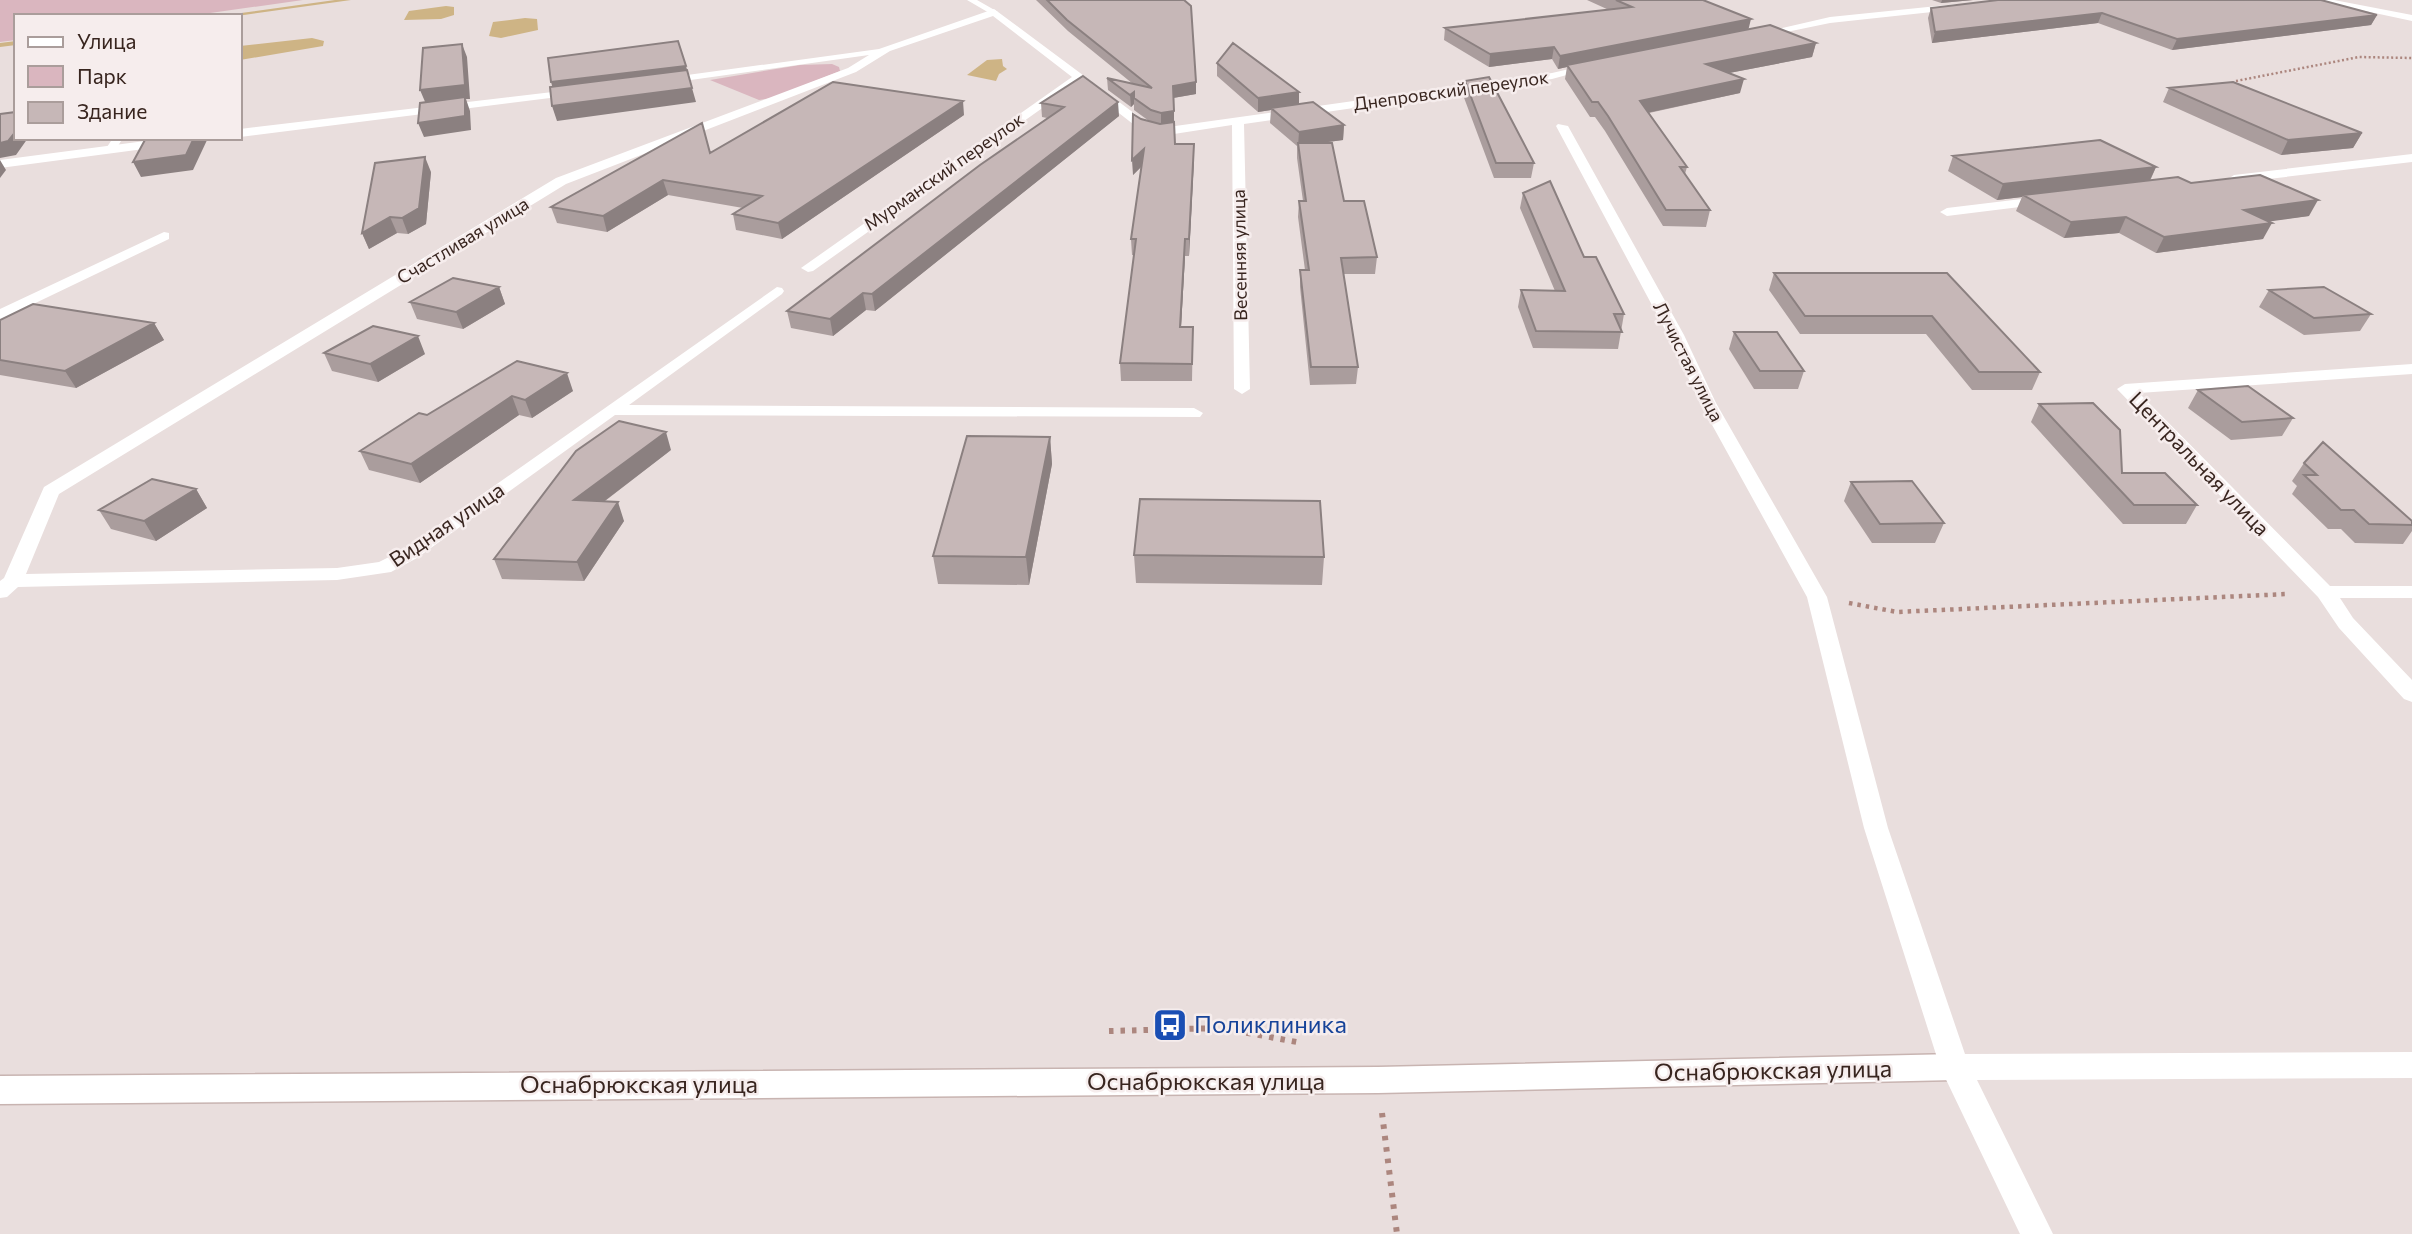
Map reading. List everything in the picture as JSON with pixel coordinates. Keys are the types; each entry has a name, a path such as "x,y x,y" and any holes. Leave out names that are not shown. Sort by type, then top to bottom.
{"street":[{"path":"2319,0 2412,18"},
{"path":"1740,39 1830,20 1974,5"},
{"name":"Счастливая улица","path":"11,579 51,491 561,181 852,70 886,49 999,6"},
{"name":"Днепровский переулок","path":"999,6 1080,76 1146,128 1161,132 1552,76 1603,65"},
{"path":"654,82 748,71 886,49"},
{"name":"Мурманский переулок","path":"808,268 1080,76"},
{"path":"242,133 586,91"},
{"name":"Весенняя улица","path":"1238,121 1242,389"},
{"name":"Лучистая улица","path":"1562,126 1676,335 1708,403 1817,597 1876,828 1955,1067 2038,1234"},
{"path":"0,164 182,140"},
{"path":"2221,180 2412,158"},
{"path":"1947,212 2056,199"},
{"path":"0,315 164,236"},
{"name":"Видная улица","path":"0,559 11,579 337,574 384,568 410,554 777,291"},
{"name":"Центральная улица","path":"2325,592 2125,389 2412,369"},
{"path":"611,410 1194,413"},
{"path":"2325,592 2412,592"},
{"path":"2325,592 2346,623 2412,694"},
{"name":"Оснабрюкская улица","path":"0,1090 1378,1080 1955,1067 2412,1065"}],"lane":[{"path":"971,0 999,6"},
{"path":"110,150 117,140"}],"path":[{"path":"2236,81 2359,57 2412,58"},
{"path":"1817,597 1897,612 2325,592"}],"green space":[{"path":"0,0 303,0 203,14 14,14 14,40 0,42"},
{"path":"832,64 839,67 840,71 772,98 759,100 710,80 800,65"}],"shaded area":[{"path":"454,7 454,15 441,19 404,20 409,11"},
{"path":"537,19 538,30 501,38 489,36 493,22"},
{"path":"312,38 324,41 323,46 242,60 242,46"},
{"path":"1002,59 1003,66 1007,69 999,74 996,81 967,75 987,60"}],"building":[{"path":"1047,0 1184,0 1191,6 1196,82 1173,86 1174,111 1161,113 1151,110 1134,98 1134,92 1130,95 1107,78 1152,88 1067,20"},
{"path":"1616,0 1703,0 1751,19 1560,56 1554,47 1490,54 1445,28 1632,7"},
{"path":"1998,0 2321,0 2377,15 2177,39 2102,13 1935,32 1931,8"},
{"path":"1770,25 1816,43 1706,64 1744,79 1640,101 1687,167 1680,167 1710,210 1666,210 1608,116 1598,102 1592,102 1567,65"},
{"path":"678,41 686,66 551,82 548,58"},
{"path":"1233,43 1299,92 1258,98 1217,63"},
{"path":"462,44 465,85 420,90 423,48"},
{"path":"687,70 692,88 552,106 550,87"},
{"path":"1083,76 1118,102 872,294 863,293 830,319 787,311 980,165 1064,107 1041,103"},
{"path":"1489,77 1534,163 1496,163 1465,81"},
{"path":"833,82 963,101 778,223 733,214 762,196 663,180 603,216 551,207 702,123 710,153"},
{"path":"2233,82 2362,133 2288,140 2169,88"},
{"path":"465,97 465,116 418,123 420,103"},
{"path":"1313,102 1344,125 1299,132 1271,108"},
{"path":"14,112 14,134 8,141 0,143 0,114"},
{"path":"1133,114 1160,124 1174,122 1175,144 1194,144 1189,239 1185,239 1180,327 1193,327 1192,364 1120,363 1136,239 1131,239 1144,149 1132,160"},
{"path":"145,140 193,140 186,155 133,162"},
{"path":"2100,140 2156,167 2003,184 1953,156"},
{"path":"1298,143 1332,143 1344,201 1364,201 1377,257 1341,258 1358,367 1311,367 1300,270 1309,270 1299,201 1306,201"},
{"path":"425,157 419,208 402,218 390,217 362,233 375,163"},
{"path":"2260,175 2318,200 2244,210 2272,223 2164,237 2126,217 2071,222 2023,195 2178,177 2191,183"},
{"path":"1550,181 1584,257 1596,257 1624,314 1614,314 1622,332 1536,331 1521,290 1565,291 1523,193"},
{"path":"1774,273 1947,273 2040,372 1979,372 1932,316 1805,316"},
{"path":"453,278 499,287 456,312 410,302"},
{"path":"2324,287 2371,314 2314,318 2269,290"},
{"path":"33,304 154,323 65,371 0,360 0,320"},
{"path":"373,326 418,336 370,364 324,353"},
{"path":"1734,332 1777,332 1804,371 1760,371"},
{"path":"517,361 567,373 525,400 512,396 411,464 360,451 419,413 427,415"},
{"path":"2248,386 2293,418 2242,422 2198,390"},
{"path":"2093,403 2120,430 2122,473 2165,473 2197,505 2134,505 2039,404"},
{"path":"619,421 666,432 574,500 618,502 577,562 494,559 576,451"},
{"path":"967,436 1050,437 1026,557 933,556"},
{"path":"2323,442 2412,521 2412,525 2369,524 2354,510 2341,510 2304,475 2317,475 2304,463"},
{"path":"152,479 196,489 144,521 99,510"},
{"path":"1912,481 1944,523 1880,524 1851,482"},
{"path":"1140,499 1320,501 1324,557 1134,555"}],"waterway":[{"path":"238,14 348,0"},
{"path":"0,45 14,43"}],"place":[{"name":"Поликлиника","path":"1170,1025"}]}
